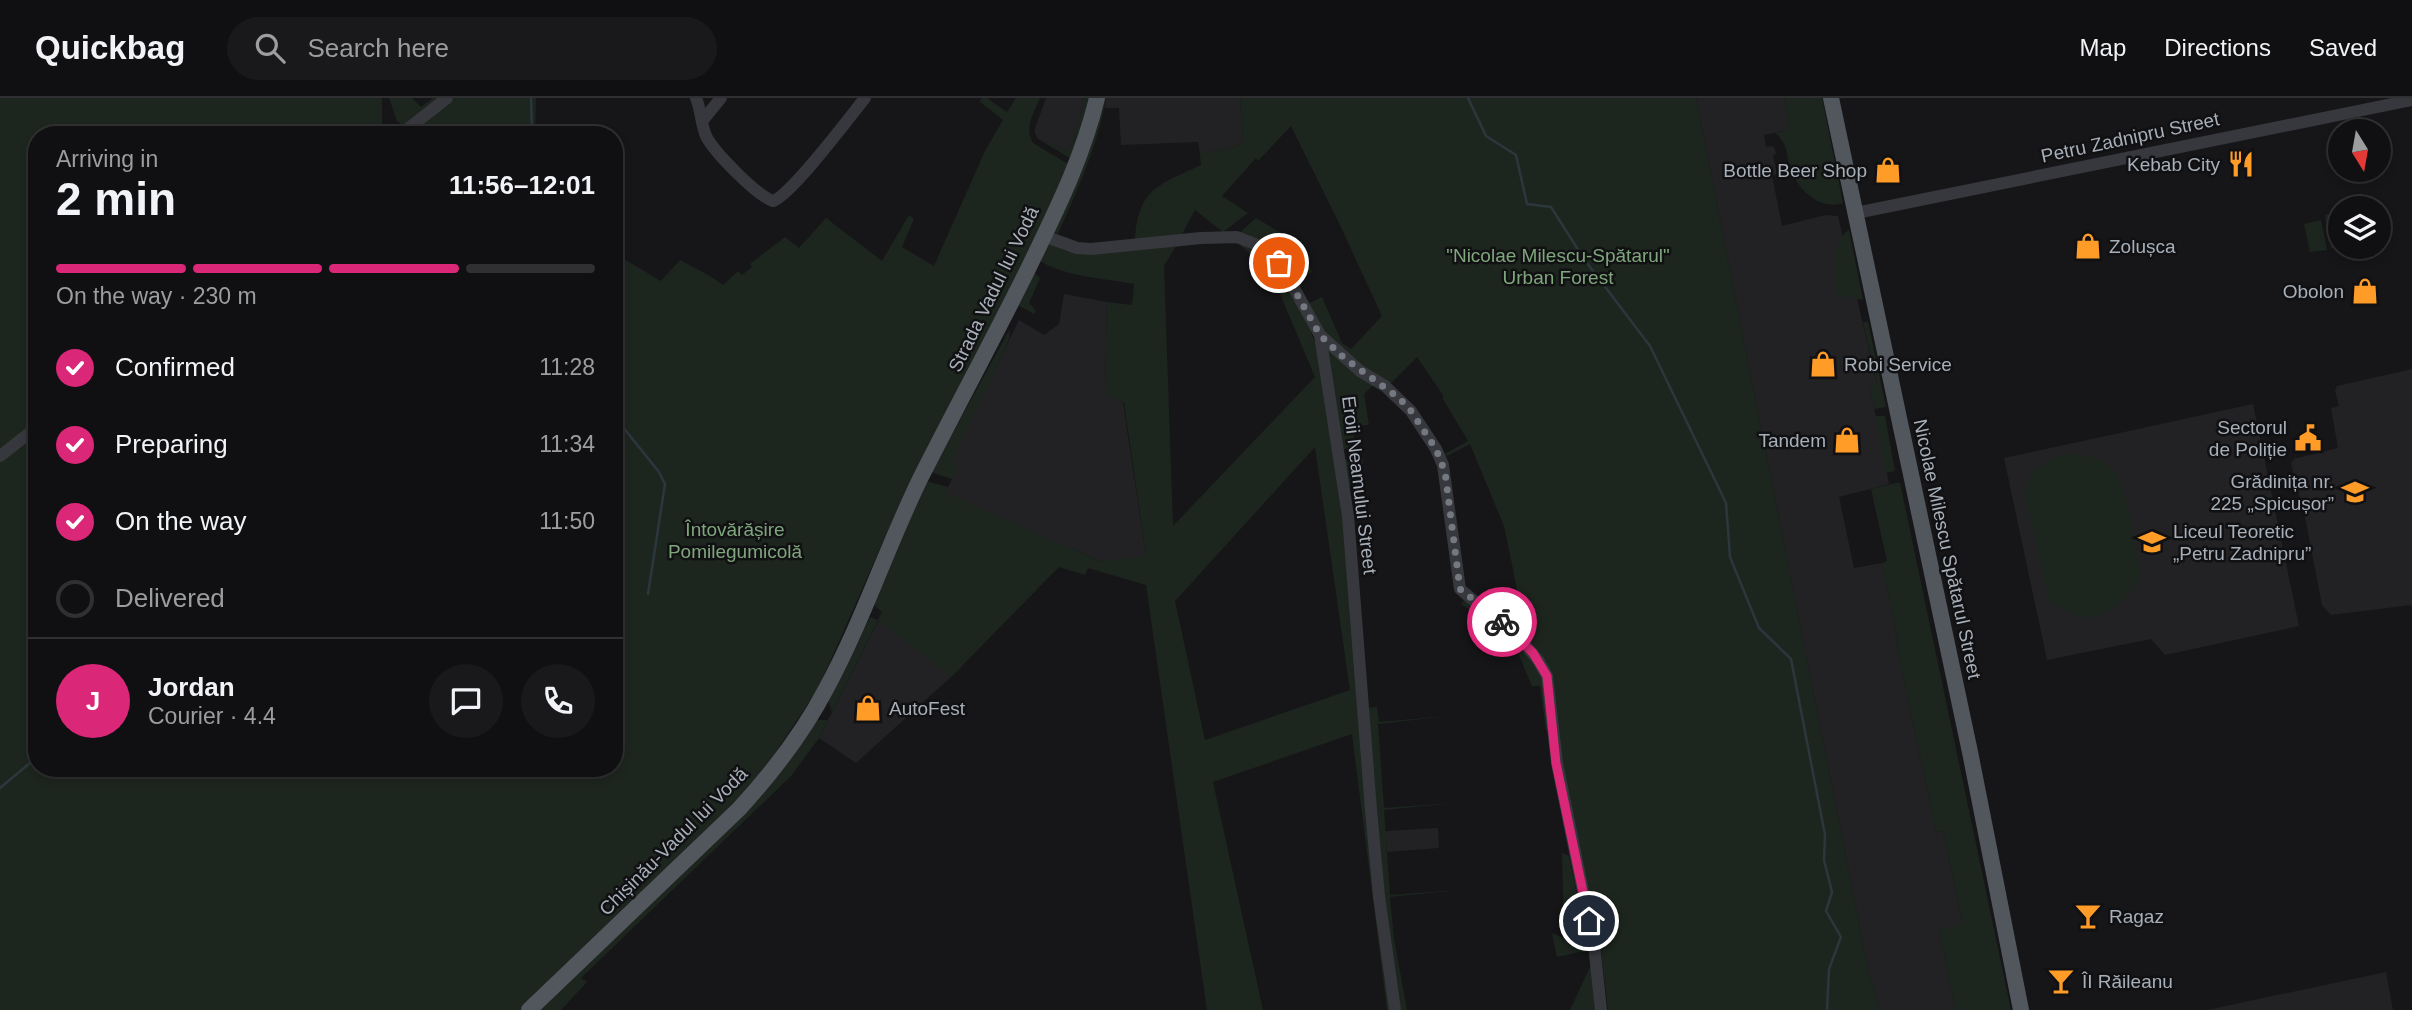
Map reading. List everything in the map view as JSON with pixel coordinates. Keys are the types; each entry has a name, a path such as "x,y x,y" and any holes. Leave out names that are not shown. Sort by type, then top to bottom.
{"main road":[{"name":"Strada Vadul lui Vodă","path":"913,494 1044,236 1076,165 1097,98"},
{"name":"Nicolae Milescu Spătarul Street","path":"1831,98 1967,740 2021,1010"},
{"name":"Chișinău-Vadul lui Vodă","path":"530,1010 712,836 764,781 825,691 913,494"}],"street":[{"path":"411,126 447,98"},
{"path":"696,98 707,137 759,192 774,201 796,181 865,98"},
{"path":"704,121 720,98"},
{"name":"Petru Zadnipru Street","path":"1856,213 2412,100"},
{"name":"Eroii Neamului Street","path":"1044,236 1077,248 1091,249 1237,237 1260,246 1273,256 1285,272 1320,335 1352,548 1371,810 1395,1010"},
{"path":"1320,335 1360,370 1385,386 1411,411 1436,449 1443,465 1460,589 1522,641 1547,676 1556,763 1594,945 1601,1010"},
{"path":"0,456 28,434"}],"shaded area":[{"path":"1046,98 1085,98 1075,137 1068,151 1038,139 1034,131"},
{"path":"1106,98 1240,98 1243,142 1235,147 1200,154 1198,142 1121,145 1119,108 1105,108"},
{"path":"1696,98 1784,98 1789,126 1783,131 1764,135 1766,147 1772,146 1776,154 1773,155 1777,174 1772,176 1782,226 1825,215 1838,216 1877,385 1870,387 1889,484 1839,497 1854,568 1882,563 1936,832 1943,831 1963,925 1939,930 1955,1010 1880,1010 1867,964"},
{"path":"1064,294 1107,302 1105,393 1123,403 1146,556 1100,561 945,493 957,469 951,463 965,429 1019,320 1044,335 1059,324"},
{"name":"Grădinița nr. 225 „Spicușor”","path":"2412,369 2412,608 2411,605 2331,615 2322,605 2291,463 2294,459 2338,448 2331,408 2339,406 2335,391 2337,386"},
{"name":"Liceul Teoretic „Petru Zadnipru”","path":"2253,404 2299,626 2165,655 2151,639 2047,660 2004,458"},
{"path":"931,516 962,667 856,763 819,738"},
{"path":"1438,828 1439,848 1387,852 1385,831"},
{"path":"2386,972 2393,1010 2207,1010"}],"green space":[{"path":"0,98 382,98 382,126 28,126 28,428 0,450"},
{"path":"389,98 412,98 421,107 433,98 440,98 406,126 397,121"},
{"path":"454,98 536,98 535,126 418,126"},
{"name":"Întovărășire Pomilegumicolă","path":"987,98 1007,112 1016,98 1040,98 1033,114 1030,137 1033,143 1070,165 1053,205 904,494 818,689 762,772 738,800 520,1010 0,1010 0,461 28,439 28,777 623,777 623,258 661,281 680,260 723,285 738,271 742,275 752,267 750,264 785,237 799,248 826,218 882,261 909,215 914,219 902,247 934,266 985,151 1003,120 979,101"},
{"path":"1085,98 1091,98 1073,160 1038,139 1068,151 1075,137"},
{"path":"1101,98 1106,98 1098,133 1058,234 1051,231"},
{"name":"\"Nicolae Milescu-Spătarul\" Urban Forest","path":"1240,98 1696,98 1867,964 1880,1010 1608,1010 1600,943 1556,735 1547,667 1475,597 1512,622 1525,627 1504,526 1470,444 1447,456 1445,454 1468,441 1443,395 1417,357 1390,384 1363,368 1322,331 1307,304 1322,297 1342,343 1351,349 1382,316 1291,126 1258,161 1256,158 1222,196 1248,213 1223,232 1195,210 1182,234 1135,240 1141,209 1153,190 1201,165 1200,154 1235,147 1243,142"},
{"path":"1784,98 1822,98 1843,203 1835,205 1819,202 1795,179 1785,146 1775,133 1783,131 1789,125"},
{"path":"1256,218 1288,237 1301,249 1312,272 1295,281 1238,234"},
{"path":"2321,220 2327,250 2310,252 2304,224"},
{"path":"1849,230 1863,300 1838,295 1836,291 1837,249 1843,235"},
{"path":"1236,242 1271,259 1289,287 1317,348 1350,559 1391,1010 1387,1010 1352,734 1213,782 1263,1010 1207,1010 1146,585 1088,568 1085,575 1059,567 951,677 878,620 882,612 872,603 926,481 948,487 946,493 1100,561 1146,555 1124,403 1105,394 1107,302 1132,305 1134,284 1084,276 1047,265 1037,259 1045,243 1106,253 1176,246 1164,266 1173,526 1315,377 1270,270","holes":["1315,447 1350,690 1205,740 1175,601"]},
{"path":"1032,271 1040,278 1029,303 1036,311 1034,314 1016,304"},
{"path":"1863,322 1868,322 1886,407 1874,409 1870,386 1877,384"},
{"path":"1010,329 1009,339 952,463 958,469 952,479 931,472"},
{"path":"1325,345 1373,385 1364,394 1369,425 1353,426 1355,449 1342,449"},
{"path":"1875,416 1885,416 1895,471 1886,473"},
{"path":"2069,453 2096,459 2113,470 2117,476 2129,510 2141,577 2111,610 2090,617 2064,611 2049,602 2024,490 2032,471 2054,457"},
{"path":"1363,458 1362,484 1348,486 1344,460"},
{"path":"1900,483 2011,1010 1955,1010 1939,930 1963,924 1943,831 1936,832 1895,637 1897,636 1882,563 1887,561 1871,489"},
{"path":"1465,599 1517,640 1544,678 1550,729 1546,730 1540,686 1532,686 1518,653 1502,635 1504,632 1461,604"},
{"path":"870,617 878,620 832,712 828,700"},
{"path":"1377,707 1379,722 1449,716 1378,724 1384,808 1454,803 1384,810 1390,895 1460,890 1390,897 1394,939 1407,1010 1399,1010 1385,920 1367,708"},
{"path":"814,720 828,720 819,738 791,776 581,978 587,982 561,1010 540,1010"},
{"path":"1562,853 1569,856 1586,938 1564,928"},
{"path":"1552,933 1590,950 1557,957"},
{"path":"1592,963 1597,1010 1570,1010"}],"waterway":[{"path":"531,98 532,126"},
{"path":"1468,98 1486,136 1516,155 1527,204 1551,207 1584,259 1650,346 1726,503 1730,557 1759,628 1791,659 1825,835 1824,860 1832,892 1826,911 1841,937 1829,969 1827,1010"},
{"path":"623,427 659,472 665,484 648,594"},
{"path":"0,788 28,765"}],"way so far":[{"path":"1279,263 1320,335 1343,357 1399,398 1436,449 1445,472 1460,589 1464,595 1502,622"}],"place":[{"name":"Kebab City","path":"2241,164"},
{"name":"Bottle Beer Shop","path":"1888,170"},
{"name":"Zolușca","path":"2088,246"},
{"name":"Obolon","path":"2365,291"},
{"name":"Robi Service","path":"1823,364"},
{"name":"Sectorul de Poliție","path":"2308,438"},
{"name":"Tandem","path":"1847,440"},
{"name":"Grădinița nr. 225 „Spicușor”","path":"2355,492"},
{"name":"Liceul Teoretic „Petru Zadnipru”","path":"2152,542"},
{"name":"AutoFest","path":"868,708"},
{"name":"Ragaz","path":"2088,916"},
{"name":"ÎI Răileanu","path":"2061,981"}],"route":[{"path":"1502,622 1533,653 1547,676 1556,763 1589,921"}]}
